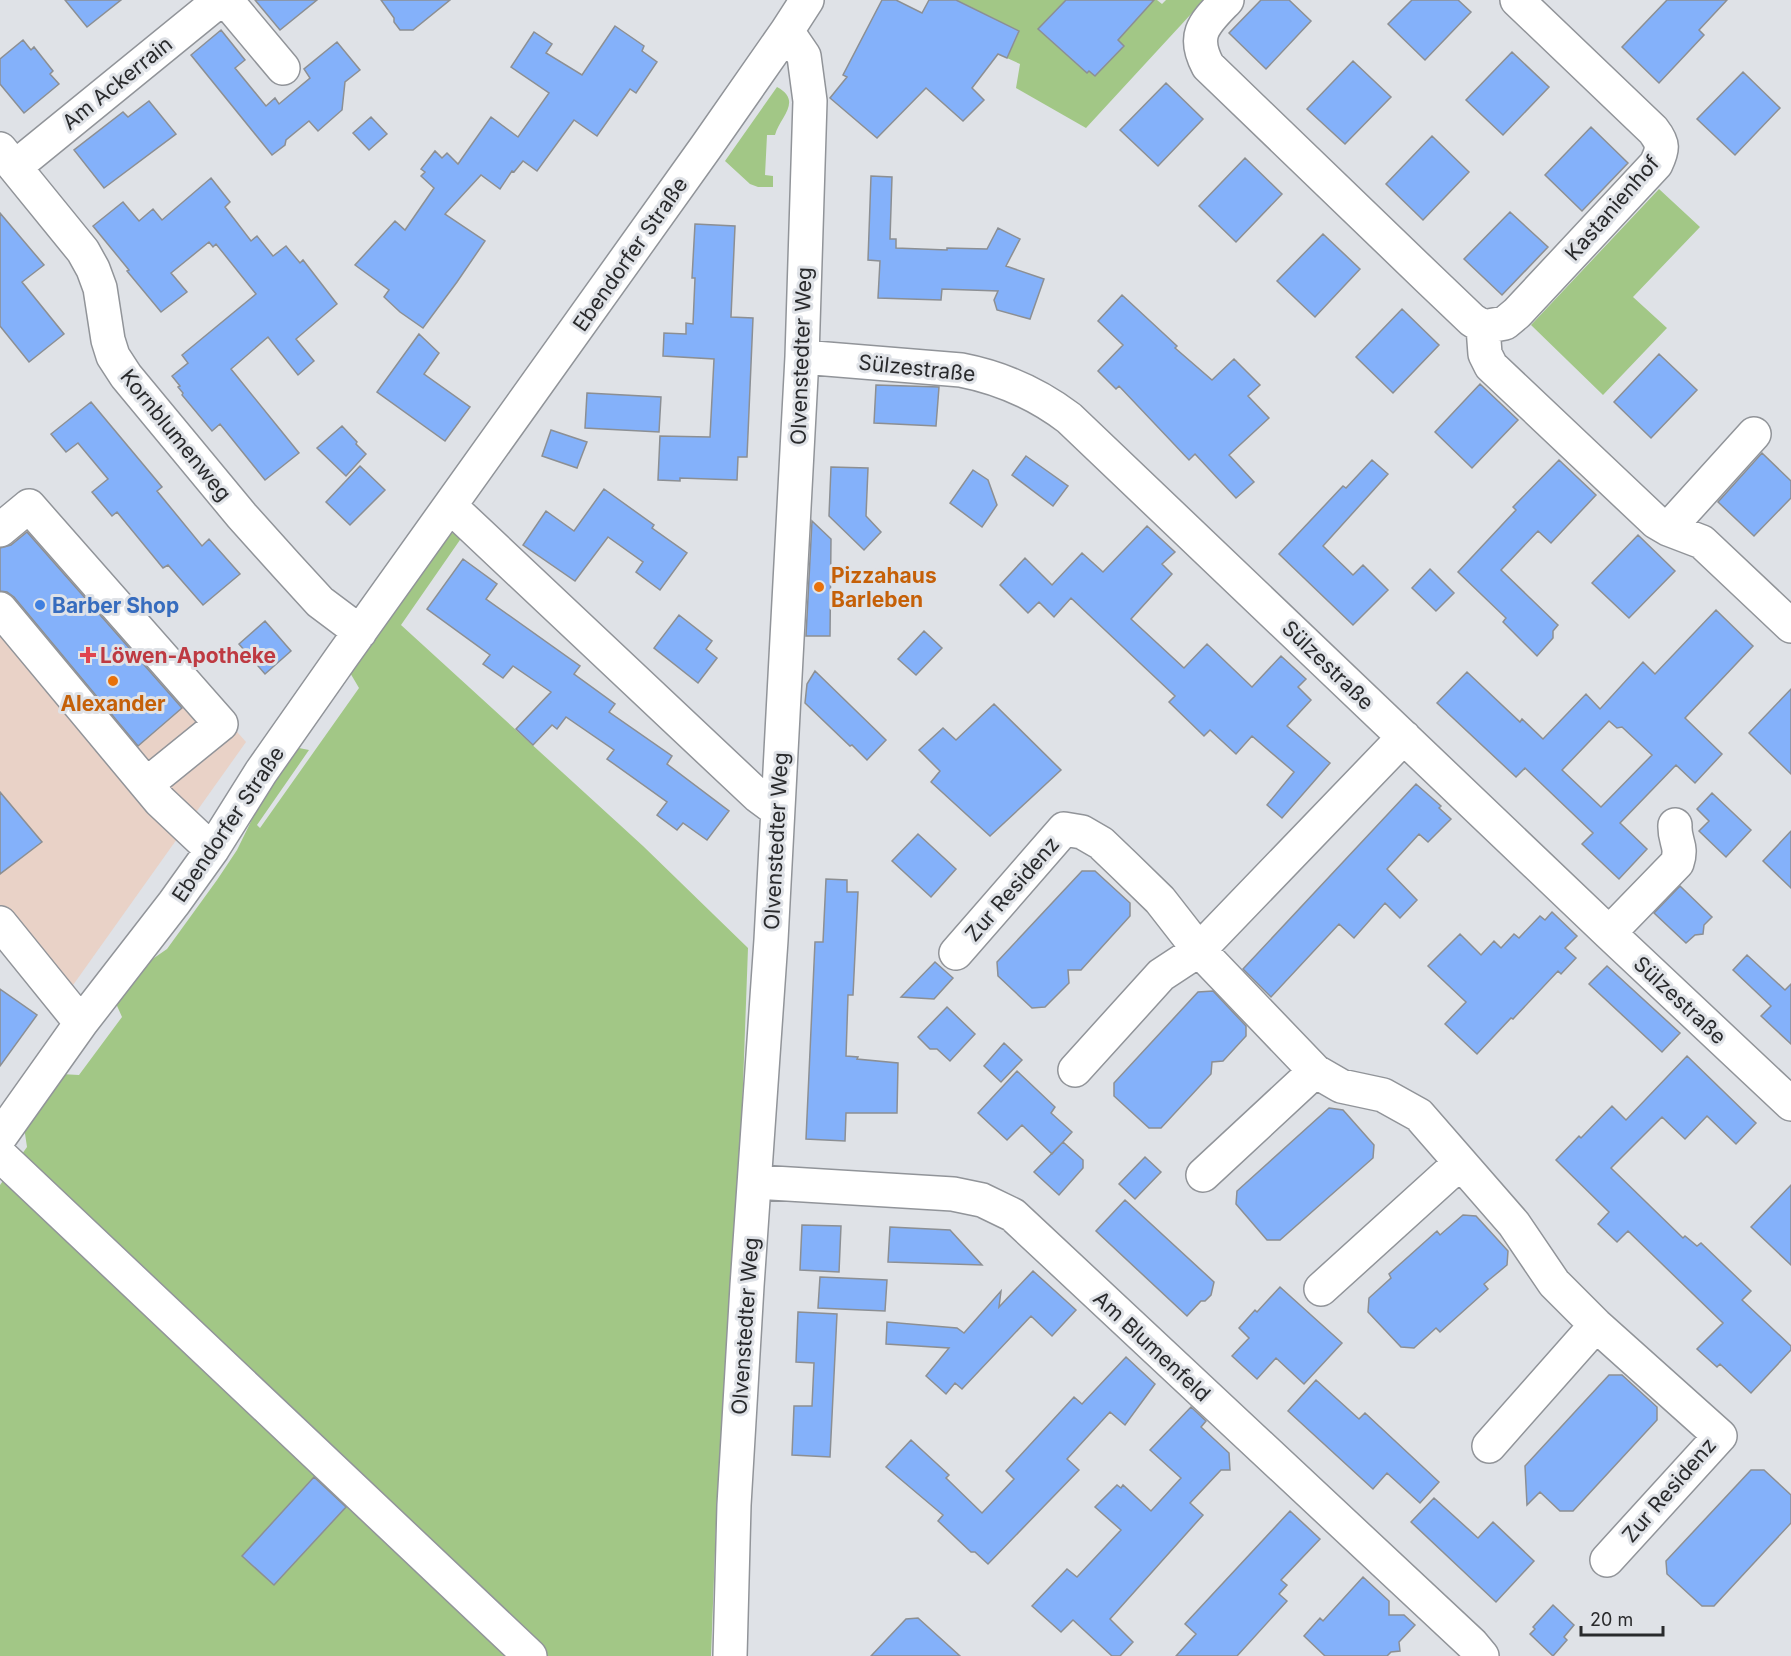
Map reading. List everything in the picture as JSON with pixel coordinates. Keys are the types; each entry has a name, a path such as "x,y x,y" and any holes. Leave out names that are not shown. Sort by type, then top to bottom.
{"street":[{"name":"Am Ackerrain","path":"7,158 220,0"},
{"path":"226,0 284,68"},
{"name":"Ebendorfer Straße","path":"0,1137 81,1023 212,850 261,772 788,31 807,0"},
{"path":"1227,0 1202,30 1199,43 1208,66 1472,320 1483,327 1485,354 1491,366 1656,522 1702,542 1791,626"},
{"name":"Kastanienhof","path":"1483,327 1505,322 1517,313 1656,165 1662,151 1660,138 1653,130 1517,0"},
{"name":"Olvenstedter Weg","path":"730,1656 734,1505 771,940 802,357 810,101 804,56 788,31"},
{"name":"Kornblumenweg","path":"7,158 83,251 93,269 100,288 108,340 113,356 126,376 286,566 320,602 360,632"},
{"name":"Sülzestraße","path":"802,357 961,370 1004,381 1048,402 1069,418 1791,1104"},
{"path":"1668,529 1754,434"},
{"path":"0,530 29,506 221,724 147,784"},
{"path":"450,506 758,796 777,810"},
{"path":"0,609 160,801 212,850"},
{"path":"1075,1070 1161,975 1199,951 1404,737"},
{"path":"1610,933 1677,863 1680,853 1679,844 1674,836 1675,825"},
{"name":"Zur Residenz","path":"956,953 1064,830 1082,832 1101,843 1160,900 1199,951 1315,1071 1341,1086 1383,1095 1419,1115 1514,1224 1554,1283 1596,1325 1720,1436 1607,1560"},
{"path":"0,923 81,1023"},
{"path":"1203,1175 1315,1071"},
{"path":"0,1155 530,1656"},
{"path":"1321,1289 1460,1163"},
{"name":"Am Blumenfeld","path":"756,1182 954,1194 982,1200 1013,1215 1472,1644 1482,1656"},
{"path":"1489,1446 1596,1325"}],"shaded area":[{"path":"30,497 246,742 56,1009 0,941 0,521"}],"green space":[{"path":"949,0 1066,0 1041,26 1087,73 1089,71 1095,76 1123,46 1118,40 1154,0 1162,4 1166,0 1204,0 1086,128 1016,88 1020,64 1007,58 1019,32"},
{"path":"777,87 785,92 788,98 788,110 775,135 767,135 765,175 773,176 773,187 758,187 750,184 725,161"},
{"path":"1659,189 1700,227 1633,297 1667,328 1603,395 1531,325"},
{"path":"453,533 462,537 401,625 643,846 748,948 736,1276 717,1498 711,1656 0,1656 0,1185 27,1147 24,1127 61,1074 79,1075 122,1017 114,999 154,958 167,949 217,880 237,850 262,799 294,747 309,750 257,825 260,828 359,688 349,671 443,536"}],"building":[{"path":"65,0 121,0 87,27"},
{"path":"255,0 317,0 280,30"},
{"path":"381,0 450,0 413,30 400,30"},
{"path":"882,0 896,0 922,13 929,0 956,0 1019,31 1007,58 998,54 972,88 984,100 963,121 926,88 877,138 830,98 847,77 843,75"},
{"path":"1066,0 1154,0 1118,40 1124,46 1095,76 1089,71 1087,73 1038,29"},
{"path":"1261,0 1289,0 1311,21 1266,69 1229,33"},
{"path":"1412,0 1458,0 1471,12 1425,60 1388,24"},
{"path":"1667,0 1727,0 1699,30 1704,35 1659,83 1622,47"},
{"path":"615,26 644,46 642,51 657,62 636,93 630,89 597,136 574,120 537,171 523,161 514,172 512,171 500,189 481,175 445,214 485,241 423,328 384,297 389,290 355,265 395,221 405,230 434,188 421,176 425,172 421,169 435,151 442,158 447,153 458,164 491,117 518,137 549,93 511,67 534,32 552,44 546,53 582,75"},
{"path":"221,30 245,60 235,68 266,106 275,98 279,104 310,78 304,69 337,42 360,70 345,82 342,110 318,131 309,121 272,155 191,55"},
{"path":"23,40 31,50 34,47 53,71 50,74 59,84 24,113 0,84 0,59"},
{"path":"1512,52 1549,87 1503,135 1466,100"},
{"path":"1353,61 1391,97 1345,144 1307,109"},
{"path":"1743,72 1780,108 1735,155 1697,119"},
{"path":"1166,83 1203,119 1158,166 1120,130"},
{"path":"149,101 176,134 104,188 74,150 123,112 128,117"},
{"path":"371,117 387,134 369,150 353,133"},
{"path":"1591,127 1628,163 1582,211 1545,175"},
{"path":"1432,136 1469,172 1423,220 1386,184"},
{"path":"1245,158 1282,194 1236,242 1199,206"},
{"path":"871,176 892,177 890,239 896,239 896,248 987,249 998,228 1020,239 1006,266 1044,279 1030,319 997,310 994,300 998,291 942,289 941,300 878,298 880,261 868,260"},
{"path":"211,178 230,202 225,207 251,241 257,236 273,256 286,246 300,263 303,260 337,304 296,339 314,361 298,375 268,337 231,369 299,453 265,480 220,424 212,431 182,395 178,387 180,386 172,376 188,363 182,355 256,294 216,244 213,247 209,242 171,273 187,292 161,312 93,226 123,202 139,221 153,209 162,220"},
{"path":"1510,212 1548,247 1502,295 1464,259"},
{"path":"0,213 44,265 22,282 64,334 29,362 0,326"},
{"path":"695,224 735,226 731,317 753,318 747,457 738,457 737,480 680,478 680,481 658,480 660,436 710,437 714,359 663,356 664,333 686,334 686,323 693,324 695,278 692,278"},
{"path":"1323,234 1360,269 1315,317 1277,281"},
{"path":"1122,295 1177,346 1175,348 1212,380 1234,359 1260,385 1248,396 1269,418 1229,455 1254,482 1236,498 1195,454 1189,460 1119,386 1116,389 1098,371 1123,345 1098,321"},
{"path":"1402,309 1439,345 1393,393 1356,357"},
{"path":"419,334 439,353 424,374 470,407 445,441 377,392"},
{"path":"1659,354 1697,390 1651,438 1614,402"},
{"path":"1480,384 1518,420 1472,468 1435,432"},
{"path":"876,385 939,387 936,426 874,423"},
{"path":"587,393 661,397 659,432 585,428"},
{"path":"91,402 162,487 157,491 202,546 209,539 240,574 203,605 168,565 163,568 117,512 112,516 92,492 108,479 78,443 66,452 51,434"},
{"path":"342,426 366,454 346,476 317,448"},
{"path":"551,430 587,442 577,468 542,456"},
{"path":"1762,453 1791,481 1791,498 1754,536 1718,502"},
{"path":"1026,456 1068,486 1053,506 1012,475"},
{"path":"1372,460 1388,474 1323,546 1353,575 1363,565 1388,590 1353,625 1279,554 1343,486 1346,488"},
{"path":"1559,460 1596,495 1551,543 1538,531 1501,570 1558,625 1553,631 1553,638 1537,656 1503,622 1506,618 1458,572 1516,510 1513,507"},
{"path":"360,466 385,490 350,525 326,502"},
{"path":"831,467 868,468 866,516 881,532 864,550 829,516"},
{"path":"973,470 988,480 997,505 982,527 950,503"},
{"path":"604,489 654,525 652,528 687,553 660,590 636,572 643,562 608,537 575,581 523,545 546,511 574,531"},
{"name":"Pizzahaus Barleben","path":"812,521 831,539 830,636 806,636"},
{"path":"1147,526 1175,552 1162,564 1172,574 1131,619 1184,668 1207,644 1252,687 1281,656 1306,679 1298,687 1311,700 1287,726 1330,763 1282,818 1267,805 1294,772 1252,736 1236,754 1210,730 1204,736 1169,702 1175,696 1071,598 1054,617 1039,602 1028,613 1000,585 1025,558 1052,585 1082,553 1103,572"},
{"path":"27,532 182,708 138,746 14,597 7,592 0,591 0,548 11,545"},
{"path":"1638,535 1675,571 1629,618 1592,583"},
{"path":"463,559 497,584 486,599 580,666 574,674 615,704 609,712 672,756 667,764 729,811 707,840 683,823 677,830 657,815 667,802 607,759 614,750 566,717 557,729 552,725 533,745 516,729 551,692 513,666 503,678 483,664 490,655 427,609"},
{"path":"1430,569 1454,593 1436,611 1412,588"},
{"path":"1716,610 1753,646 1685,718 1722,754 1695,783 1676,765 1620,823 1647,849 1619,879 1582,844 1593,833 1525,768 1516,777 1437,703 1467,672 1520,722 1522,719 1543,739 1586,694 1600,709 1643,662 1655,674","holes":["1609,721 1617,728 1622,727 1652,755 1601,807 1562,770"]},
{"path":"679,615 712,641 706,649 717,658 698,683 654,648"},
{"path":"265,621 291,651 265,674 239,644"},
{"path":"924,631 942,648 916,675 898,659"},
{"path":"815,671 886,740 867,760 805,703 807,684"},
{"path":"1791,689 1791,774 1749,733"},
{"path":"994,704 1061,770 990,836 931,782 940,771 919,750 943,728 956,740"},
{"path":"1416,784 1441,806 1439,808 1451,819 1428,842 1419,834 1387,869 1417,900 1400,918 1385,903 1354,938 1339,924 1271,997 1243,969"},
{"path":"0,792 42,842 0,874"},
{"path":"1712,793 1751,830 1726,857 1699,831 1709,821 1697,809"},
{"path":"1791,831 1791,888 1763,861"},
{"path":"918,834 956,869 931,897 892,861"},
{"path":"1082,871 1095,871 1130,903 1130,916 1081,970 1068,970 1069,983 1045,1007 1032,1008 998,976 997,962"},
{"path":"826,879 847,880 847,892 858,892 853,995 848,995 846,1056 898,1063 897,1113 846,1113 845,1141 806,1139 815,942 823,942"},
{"path":"1680,886 1712,917 1704,925 1703,934 1695,935 1686,943 1654,913"},
{"path":"1552,912 1577,936 1565,948 1576,958 1561,974 1558,971 1477,1054 1445,1024 1466,1002 1428,966 1460,934 1481,955 1494,941 1501,948 1514,934 1519,938 1540,916 1545,920"},
{"path":"1747,955 1785,990 1791,984 1791,1044 1761,1016 1771,1006 1733,970"},
{"path":"935,962 953,978 934,999 901,997"},
{"path":"1607,966 1680,1033 1662,1052 1589,984"},
{"path":"0,989 37,1015 0,1066"},
{"path":"1213,991 1246,1026 1246,1036 1223,1061 1212,1062 1211,1074 1161,1128 1149,1128 1114,1096 1114,1083 1198,992"},
{"path":"947,1007 975,1034 950,1061 937,1049 930,1049 918,1037"},
{"path":"1004,1043 1022,1060 1001,1082 984,1066"},
{"path":"1687,1056 1756,1123 1736,1144 1707,1116 1685,1139 1662,1117 1611,1168 1683,1238 1685,1236 1697,1246 1701,1243 1751,1291 1742,1300 1791,1346 1791,1350 1751,1393 1720,1364 1717,1367 1697,1349 1723,1323 1628,1231 1617,1242 1598,1224 1609,1212 1556,1160 1612,1106 1626,1120"},
{"path":"1017,1071 1055,1107 1051,1113 1072,1132 1052,1154 1022,1125 1007,1140 978,1113"},
{"path":"1329,1108 1343,1110 1374,1145 1373,1158 1280,1240 1267,1240 1236,1204 1237,1191"},
{"path":"1063,1142 1083,1160 1083,1168 1059,1195 1034,1172"},
{"path":"1145,1157 1161,1172 1135,1199 1119,1184"},
{"path":"1791,1185 1791,1265 1751,1227"},
{"path":"1125,1200 1214,1282 1211,1295 1205,1301 1201,1301 1187,1316 1096,1231"},
{"path":"1463,1215 1476,1216 1508,1251 1507,1265 1484,1284 1488,1289 1440,1332 1436,1328 1414,1348 1401,1347 1368,1312 1369,1298 1391,1278 1389,1274 1437,1231 1440,1235"},
{"path":"802,1225 841,1226 839,1272 800,1270"},
{"path":"890,1227 950,1230 982,1265 888,1262"},
{"path":"1033,1271 1076,1310 1052,1336 1031,1316 962,1389 955,1383 946,1394 926,1376 949,1348 886,1344 887,1322 957,1328 964,1333 1001,1291 999,1307"},
{"path":"820,1277 887,1280 885,1311 818,1308"},
{"path":"1280,1287 1342,1343 1304,1384 1276,1358 1257,1379 1232,1356 1249,1338 1239,1328"},
{"path":"798,1312 837,1314 830,1457 792,1455 794,1406 812,1406 814,1363 796,1362"},
{"path":"1126,1357 1155,1384 1125,1425 1110,1412 1067,1459 1079,1470 988,1564 975,1552 971,1552 938,1521 943,1515 886,1467 911,1440 949,1475 946,1478 982,1513 1014,1479 1006,1471 1074,1397 1082,1404"},
{"path":"1609,1375 1622,1375 1657,1407 1657,1420 1573,1511 1560,1511 1540,1492 1527,1505 1525,1466"},
{"path":"1316,1380 1359,1419 1365,1413 1439,1482 1420,1503 1387,1473 1373,1489 1288,1411"},
{"path":"1191,1407 1206,1421 1201,1427 1229,1453 1230,1470 1221,1470 1190,1503 1203,1515 1110,1619 1133,1642 1120,1656 1112,1656 1073,1620 1061,1632 1032,1606 1067,1569 1077,1577 1121,1530 1095,1507 1117,1485 1121,1488 1123,1485 1151,1511 1181,1478 1150,1450"},
{"path":"1751,1470 1764,1470 1791,1495 1791,1523 1714,1606 1702,1606 1667,1574 1666,1561"},
{"path":"314,1477 346,1507 274,1585 242,1556"},
{"path":"1434,1498 1478,1538 1493,1522 1534,1561 1496,1602 1411,1522"},
{"path":"1290,1511 1320,1539 1281,1580 1287,1585 1279,1594 1287,1601 1237,1656 1176,1656 1196,1634 1185,1624"},
{"path":"1363,1577 1389,1601 1389,1615 1404,1615 1415,1625 1399,1642 1400,1651 1391,1652 1387,1656 1325,1656 1304,1636 1320,1618 1323,1621"},
{"path":"1553,1605 1574,1625 1564,1637 1567,1640 1553,1656 1530,1634 1535,1629 1533,1627"},
{"path":"918,1618 960,1656 871,1656 906,1619"}],"place":[{"name":"Pizzahaus Barleben","path":"819,587"},
{"name":"Barber Shop","path":"40,605"},
{"name":"Löwen-Apotheke","path":"88,655"},
{"name":"Alexander","path":"113,681"}]}
